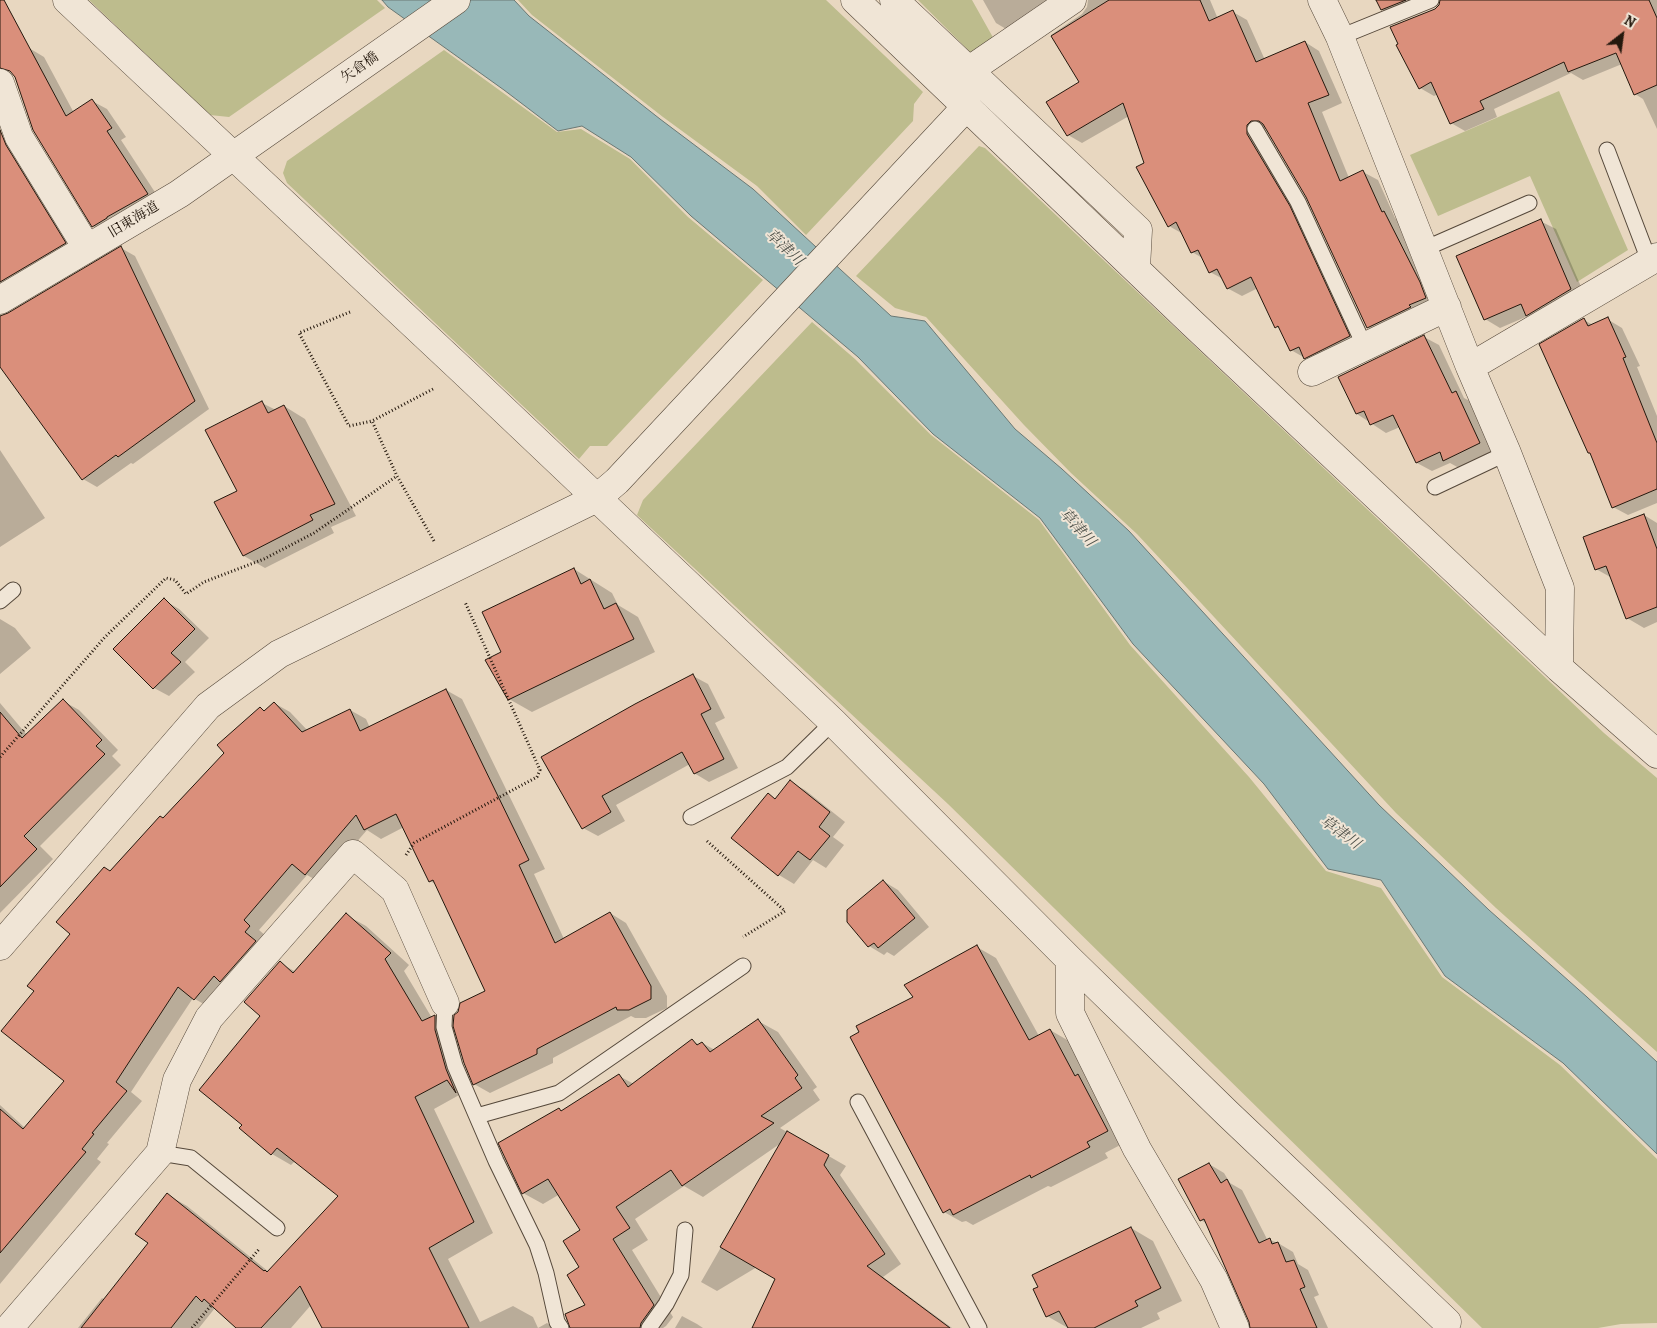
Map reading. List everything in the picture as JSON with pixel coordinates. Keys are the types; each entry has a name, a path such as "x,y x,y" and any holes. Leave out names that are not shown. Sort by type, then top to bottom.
{"street":[{"path":"66,0 234,156 833,722 1070,960 1227,1113 1447,1322"},
{"name":"矢倉橋","path":"264,135 456,0"},
{"path":"855,0 1192,323 1559,668 1657,754"},
{"path":"894,0 1138,230 1136,268"},
{"path":"968,71 1070,0"},
{"path":"1322,0 1340,37 1470,367 1560,588 1559,668"},
{"path":"0,83 19,137 87,248"},
{"path":"0,946 208,706 279,654 597,498 617,481 967,106"},
{"name":"旧東海道","path":"0,300 178,194 264,135"},
{"path":"1470,367 1654,260"},
{"path":"1312,372 1447,307"},
{"path":"9,1328 160,1153 177,1080 209,1018 353,854 396,890 444,1003"},
{"path":"1070,960 1070,1013 1137,1149 1214,1280 1235,1328"}],"lane":[{"path":"1340,37 1430,0"},
{"path":"1255,129 1298,202 1365,347"},
{"path":"1606,150 1654,260"},
{"path":"1424,250 1529,203"},
{"path":"1435,487 1507,454"},
{"path":"0,601 13,590"},
{"path":"691,818 787,767 833,722"},
{"path":"477,1116 559,1093 743,966"},
{"path":"444,1003 444,1027 455,1066 496,1162 537,1245 560,1328"},
{"path":"858,1102 979,1328"},
{"path":"160,1153 191,1158 278,1228"},
{"path":"649,1328 666,1304 681,1275 685,1230"}],"path":[{"path":"384,298 299,333 349,426 372,421 464,373"},
{"path":"372,421 397,476 451,570 540,770 537,777 414,843 387,883"},
{"path":"0,757 105,638 166,578 175,580 186,594 204,582 264,559 314,533 397,476"},
{"path":"701,836 785,911 741,938 743,966"},
{"path":"192,1328 278,1228"}],"shaded area":[{"path":"89,0 377,0 385,8 229,117 210,115"},
{"path":"518,0 826,0 923,92 914,104 913,121 806,235 757,186 663,117 532,15"},
{"path":"918,0 972,0 995,41 973,55"},
{"path":"444,50 557,132 581,129 630,159 688,217 763,280 607,446 590,446 579,459 287,183 283,173 287,161"},
{"path":"1559,91 1628,250 1577,282 1530,176 1438,216 1410,155"},
{"path":"979,146 985,148 1604,733 1657,778 1657,1052 1496,908 1396,813 1137,534 1071,473 1024,425 926,317 895,308 856,276"},
{"path":"812,322 855,359 931,435 1039,520 1130,645 1249,777 1326,871 1381,888 1442,977 1560,1065 1657,1159 1657,1323 1621,1324 1598,1328 1482,1328 948,804 637,515 643,500"}],"water":[{"name":"草津川","path":"382,0 514,0 529,16 753,189 891,316 925,321 1015,429 1062,469 1129,531 1379,805 1489,910 1657,1062 1657,1154 1563,1063 1445,976 1381,880 1328,869 1264,784 1133,644 1040,518 933,434 858,357 691,216 631,157 582,126 558,131 388,7"}],"building":[{"path":"0,0 4,0 66,116 92,99 112,128 107,131 148,194 92,227 33,130 15,77 10,71 0,68"},
{"path":"1109,0 1200,0 1209,21 1233,10 1256,62 1305,41 1329,95 1308,103 1340,181 1363,170 1382,212 1384,211 1420,282 1426,298 1367,328 1306,197 1263,124 1259,121 1251,121 1247,125 1247,134 1290,206 1350,336 1304,359 1299,347 1290,351 1278,326 1275,328 1251,277 1227,289 1217,269 1209,273 1198,250 1191,253 1176,222 1168,227 1136,167 1144,163 1123,103 1067,136 1046,102 1079,82 1051,36"},
{"path":"1376,0 1406,0 1381,10"},
{"path":"1440,0 1649,0 1657,18 1657,85 1634,95 1616,53 1568,72 1564,62 1480,101 1484,109 1450,124 1431,82 1419,89 1396,45 1398,44 1390,27 1435,9 1439,5"},
{"path":"0,130 6,145 66,243 0,282"},
{"path":"1541,219 1571,289 1526,316 1521,304 1484,320 1456,256"},
{"path":"121,246 195,401 118,457 116,455 82,480 0,367 0,316"},
{"path":"1608,317 1626,357 1623,358 1657,443 1657,489 1612,508 1590,453 1588,453 1539,344 1584,318 1588,326"},
{"path":"1424,335 1452,393 1456,391 1480,443 1443,461 1440,452 1416,463 1393,415 1370,425 1364,411 1356,414 1338,377"},
{"path":"262,401 268,413 284,405 335,504 310,515 313,520 243,556 214,502 237,491 205,430"},
{"path":"1644,514 1657,549 1657,607 1626,619 1606,566 1595,570 1583,537"},
{"path":"574,568 581,584 590,579 604,609 616,603 634,639 508,700 485,660 501,652 482,612"},
{"path":"164,598 195,629 171,653 181,662 153,689 113,649"},
{"path":"693,674 711,709 701,714 724,759 694,774 682,752 602,796 611,812 582,829 541,757"},
{"path":"446,689 529,860 519,865 555,943 610,912 651,986 651,999 629,1010 617,1010 616,1007 537,1049 537,1054 473,1085 453,1026 454,1015 458,1012 460,1003 485,991 433,880 429,882 396,814 364,830 356,815 305,875 292,864 244,920 250,926 245,932 256,941 220,982 214,976 194,1000 178,987 116,1082 127,1091 92,1133 94,1134 82,1149 86,1152 0,1253 0,1109 23,1129 64,1081 1,1031 34,991 27,986 70,934 56,922 104,867 110,871 160,816 163,818 224,753 217,745 260,707 264,711 274,702 302,732 350,709 360,731"},
{"path":"63,699 102,740 96,746 105,754 24,836 37,849 0,887 0,712 22,738"},
{"path":"790,780 830,812 819,827 830,836 810,860 798,851 778,876 731,838 768,793 775,799"},
{"path":"883,880 915,918 878,948 874,943 868,947 847,922 847,910"},
{"path":"346,913 391,953 385,959 422,1021 435,1015 435,1030 446,1069 456,1093 447,1080 415,1097 474,1222 429,1248 469,1328 322,1328 300,1286 261,1328 236,1328 204,1299 202,1302 196,1296 171,1328 81,1328 148,1243 135,1234 167,1193 267,1272 338,1196 277,1148 271,1155 239,1128 242,1125 199,1090 260,1016 244,1002 280,961 293,973"},
{"path":"977,945 1029,1040 1050,1029 1075,1076 1078,1074 1108,1131 1087,1142 1090,1147 1031,1178 1030,1175 953,1215 950,1209 943,1213 850,1037 859,1032 856,1026 913,997 904,985"},
{"path":"758,1019 798,1075 795,1078 802,1088 761,1116 774,1123 682,1186 671,1170 616,1207 630,1228 613,1239 654,1305 641,1323 640,1328 570,1328 565,1314 585,1305 567,1275 579,1267 563,1241 580,1230 548,1179 522,1194 498,1143 559,1108 561,1111 619,1074 628,1087 692,1039 697,1045 702,1042 710,1052"},
{"path":"787,1131 829,1155 824,1165 885,1254 867,1266 950,1328 752,1328 775,1279 720,1247"},
{"path":"1209,1163 1221,1183 1227,1179 1259,1243 1270,1238 1272,1244 1278,1242 1286,1262 1294,1260 1305,1287 1300,1289 1317,1328 1250,1328 1204,1219 1200,1221 1178,1179"},
{"path":"1131,1227 1161,1288 1135,1301 1138,1306 1094,1328 1068,1328 1059,1311 1046,1317 1033,1289 1038,1287 1032,1275"}]}
